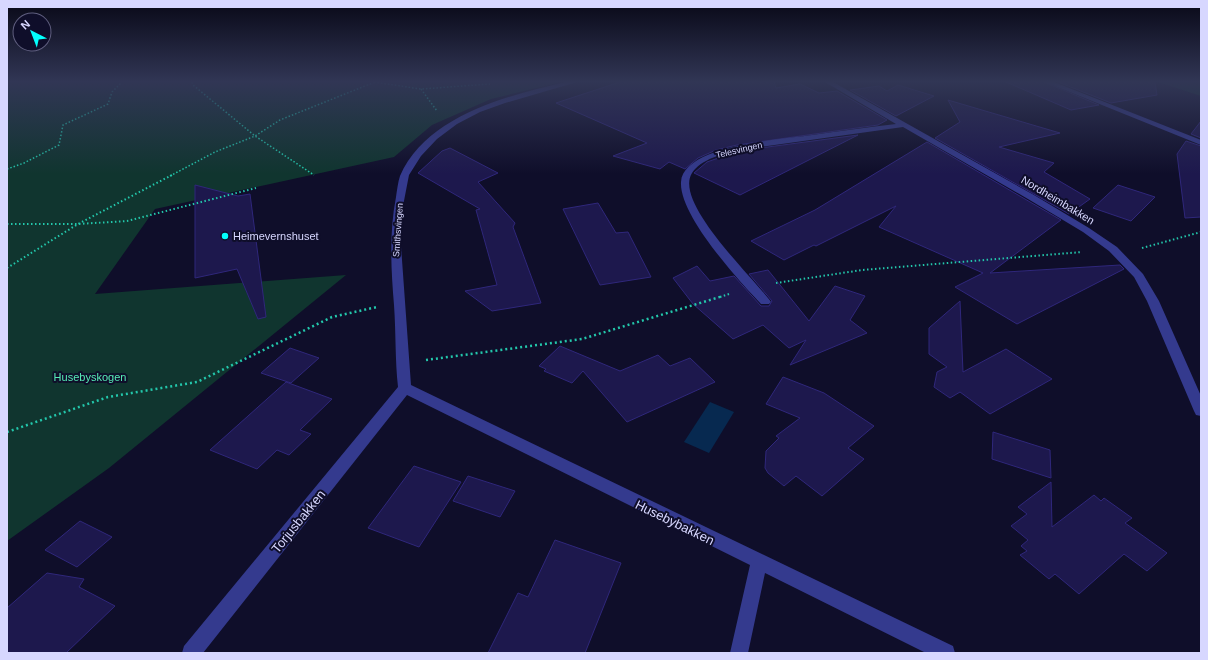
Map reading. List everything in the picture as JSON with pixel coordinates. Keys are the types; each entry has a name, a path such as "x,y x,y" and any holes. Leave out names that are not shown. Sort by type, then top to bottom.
{"street":[{"name":"Smithsvingen","path":"405,388 402,363 400,302 396,266 396,233 397,211 405,176 414,158 428,143 448,127 476,113"},
{"name":"Nordheimbakken","path":"882,113 1031,197 1086,230 1113,249 1139,276 1153,301 1201,411"},
{"path":"1125,113 1201,143"},
{"name":"Telesvingen","path":"765,302 741,276 704,228 689,204 684,180 688,172 701,161 732,150 903,125"},
{"name":"Husebybakken","path":"405,388 759,563 946,653"},
{"name":"Torjusbakken","path":"191,653 405,388"},
{"path":"739,653 759,563"}],"path":[{"path":"7,169 24,163 59,145 63,125 89,113"},
{"path":"227,113 255,136 314,175"},
{"path":"7,268 78,224 215,152 255,136 280,120 298,113"},
{"path":"438,113 448,127"},
{"path":"7,224 78,224 127,221 256,188"},
{"path":"1113,249 1146,248 1201,232"},
{"path":"7,432 108,397 197,382 332,317 400,302"}],"green space":[{"name":"Husebyskogen","path":"7,113 460,113 432,125 394,157 155,209 95,294 346,275 109,468 7,541"}],"water":[{"path":"710,402 734,412 709,453 684,442"}],"building":[{"path":"578,113 875,113 887,120 878,125 737,145 716,150 698,158 685,169 669,162 660,169 613,156 647,143"},
{"path":"890,113 902,113 896,116"},
{"path":"955,113 991,113 1060,133 999,147 1054,163 1044,172 1090,199 1069,214 935,138 960,122"},
{"path":"1201,121 1201,138 1191,134"},
{"path":"858,135 740,195 694,173 707,162 738,151"},
{"path":"1186,141 1201,146 1201,217 1185,218 1177,154"},
{"path":"927,142 1061,220 990,273 1120,265 1124,269 1017,324 955,287 983,273 879,227 896,206 816,246 814,245 784,260 751,241 815,210"},
{"path":"450,148 498,173 478,182 515,223 513,227 541,303 492,311 465,291 497,285 476,210 480,209 418,173 442,151"},
{"name":"Heimevernshuset","path":"195,185 238,196 250,194 266,317 258,319 237,269 195,278"},
{"path":"1118,185 1155,197 1131,221 1093,208"},
{"path":"598,203 616,233 628,232 651,277 600,285 563,209"},
{"path":"697,266 710,281 734,276 761,306 769,306 772,301 749,274 768,270 809,321 835,286 865,296 850,320 867,333 790,365 806,340 789,348 763,325 733,339 693,304 673,278"},
{"path":"960,301 963,372 1006,349 1052,379 990,414 960,392 950,398 934,387 937,372 947,367 929,354 929,328"},
{"path":"560,346 620,371 658,355 670,366 690,358 715,382 627,422 583,371 572,383 544,371 546,369 539,366"},
{"path":"290,348 319,358 291,383 261,373"},
{"path":"783,377 824,393 874,426 848,448 864,459 822,496 796,476 784,486 768,473 765,468 766,451 779,438 776,436 800,418 766,404"},
{"path":"286,382 332,399 300,430 311,434 289,455 277,450 257,469 210,450"},
{"path":"993,432 1050,450 1051,478 992,459"},
{"path":"414,466 461,482 419,547 368,528"},
{"path":"468,476 515,491 500,517 453,501"},
{"path":"1051,482 1052,527 1094,495 1101,501 1104,498 1132,518 1125,523 1167,553 1147,571 1124,554 1079,594 1055,574 1049,579 1020,555 1027,551 1021,546 1028,540 1011,526 1027,514 1018,507"},
{"path":"80,521 112,537 77,567 45,550"},
{"path":"555,540 621,563 585,653 488,653 518,593 528,597"},
{"path":"47,573 84,579 79,587 115,606 66,653 7,653 7,608"}],"place":[{"name":"Heimevernshuset","path":"225,236"}]}
